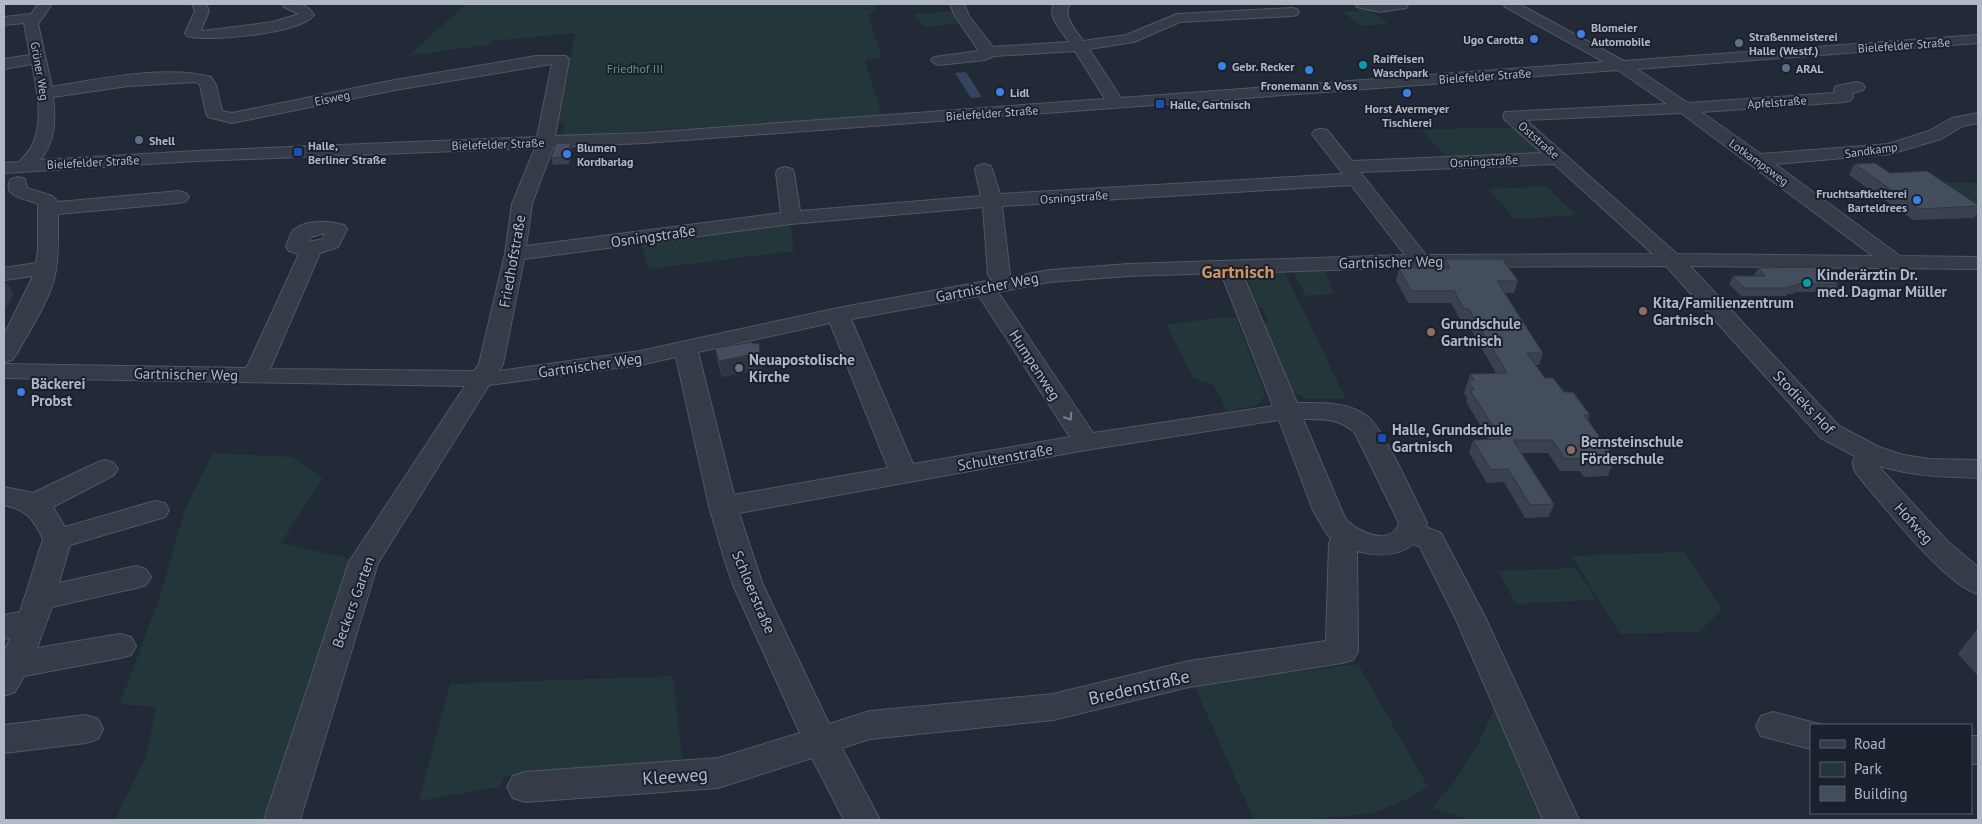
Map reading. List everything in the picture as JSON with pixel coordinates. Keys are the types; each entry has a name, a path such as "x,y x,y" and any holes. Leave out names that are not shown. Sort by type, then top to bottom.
{"street":[{"path":"4,20 35,18 45,4"},
{"path":"198,35 192,33 192,30 202,11 199,4"},
{"path":"178,40 198,35 261,28 299,20 307,15 306,11 289,4"},
{"path":"957,4 962,16 986,50 991,52"},
{"path":"1063,4 1059,7 1059,15 1117,104"},
{"path":"1362,4 1380,8 1401,5"},
{"name":"Lotkampsweg","path":"1510,4 1528,16 1621,66 1684,108 1759,160 1895,262"},
{"path":"940,61 985,55 991,52 1078,46 1129,39 1177,18 1292,12"},
{"name":"Grüner Weg","path":"22,175 41,147 46,126 46,93 31,24 35,18"},
{"name":"Bielefelder Straße","path":"4,168 22,175 196,156 545,143 776,129 1978,39"},
{"path":"4,64 37,58"},
{"name":"Eisweg","path":"46,93 169,78 205,79 208,83 216,115 232,118 395,85 536,61 561,59 545,143"},
{"name":"Apfelstraße","path":"1684,108 1846,98 1842,89 1857,87"},
{"name":"Oststraße","path":"1672,260 1511,116 1684,108"},
{"name":"Sandkamp","path":"1759,160 1890,149 1935,135 1958,122 1978,118"},
{"path":"1321,134 1420,261"},
{"name":"Friedhofstraße","path":"482,379 491,364 515,254 522,204 545,143"},
{"name":"Osningstraße","path":"515,254 791,218 1559,158"},
{"path":"4,355 30,308 46,268 47,204 61,170"},
{"name":"Humpenweg","path":"984,170 992,202 1000,275 995,286 1086,442"},
{"path":"785,173 791,218"},
{"path":"22,175 18,190 47,204 179,196"},
{"path":"252,376 259,368 311,249"},
{"name":"Gartnischer Weg","path":"4,371 482,379 640,358 838,315 1050,276 1128,270 1420,261 1672,260 1978,263"},
{"name":"Stodieks Hof","path":"1672,260 1830,432 1870,454 1900,463 1930,468 1978,469"},
{"path":"1229,266 1333,522 1348,536 1370,544 1393,544 1411,532 1413,523 1410,513 1366,429 1345,414 1332,411 1288,411"},
{"path":"4,274 46,268"},
{"path":"838,315 904,474"},
{"name":"Schloerstraße","path":"686,349 723,506 748,585 821,742 862,820"},
{"name":"Beckers Garten","path":"282,820 364,562 482,379"},
{"name":"Schultenstraße","path":"723,506 1086,442 1288,411"},
{"name":"Hofweg","path":"1870,454 1866,460 1868,471 1938,549 1978,583"},
{"path":"35,504 105,468"},
{"path":"4,496 20,498 35,504 49,522 57,539 25,615 9,674 120,646"},
{"path":"57,539 155,510"},
{"path":"1411,532 1431,540 1470,617 1561,820"},
{"name":"Bredenstraße","path":"821,742 870,725 1053,707 1189,674 1342,651 1343,543 1348,536"},
{"path":"25,615 136,577"},
{"path":"1773,726 1810,735"},
{"path":"4,739 86,729"},
{"name":"Kleeweg","path":"524,787 718,773 821,742"}],"green space":[{"name":"Friedhof III","path":"466,4 875,4 876,7 851,11 877,8 868,16 882,58 865,60 882,116 563,136 565,124 558,121 575,33 491,41 492,44 408,56"},
{"path":"1361,7 1367,8 1388,24 1362,26 1342,12 1358,11"},
{"path":"954,11 962,23 924,27 914,14"},
{"path":"1498,127 1520,130 1543,151 1538,154 1449,160 1422,130"},
{"path":"1929,182 1978,183 1978,217"},
{"path":"1546,186 1576,215 1515,219 1488,189"},
{"path":"790,221 794,251 649,269 640,242"},
{"path":"1324,269 1334,294 1306,296 1292,270"},
{"path":"1284,271 1346,399 1306,399 1289,389 1263,323 1269,322 1262,308 1257,308 1246,281 1257,272"},
{"path":"1214,318 1236,318 1265,394 1258,405 1227,411 1213,384 1193,378 1167,325"},
{"path":"213,453 292,457 323,478 281,543 356,560 324,651 273,820 115,820 146,756 156,707 120,704 161,593 184,512"},
{"path":"1684,552 1722,610 1699,632 1620,634 1572,556"},
{"path":"1576,568 1596,600 1516,604 1498,571"},
{"path":"1358,664 1428,787 1408,799 1373,813 1306,820 1254,820 1193,683"},
{"path":"673,676 683,768 504,777 500,787 419,801 450,684"},
{"path":"1499,698 1553,820 1470,820 1432,808 1457,778 1479,742"}],"water":[{"path":"966,72 982,97 971,98 955,73"}],"building":[{"path":"556,143 571,143 568,157 551,158"},
{"path":"1875,163 1890,173 1927,171 1978,206 1919,209 1854,164"},
{"path":"1445,259 1503,259 1518,281 1497,281 1543,353 1527,353 1545,378 1553,378 1564,392 1573,392 1590,415 1584,415 1610,451 1604,451 1613,463 1589,464 1585,458 1565,459 1552,440 1513,440 1554,504 1530,505 1508,469 1491,470 1473,440 1501,439 1470,390 1474,390 1468,380 1474,380 1470,374 1507,373 1469,309 1464,309 1454,291 1411,291 1399,268 1450,268"},
{"path":"1758,268 1821,268 1838,284 1796,284 1798,286 1790,286 1790,288 1744,288 1733,276 1765,276"},
{"path":"753,342 753,344 759,343 760,353 719,361 715,348"}],"place":[{"name":"Blomeier Automobile","path":"1581,34"},
{"name":"Ugo Carotta","path":"1534,39"},
{"name":"Straßenmeisterei Halle (Westf.)","path":"1739,43"},
{"name":"Raiffeisen Waschpark","path":"1363,65"},
{"name":"Gebr. Recker","path":"1222,66"},
{"name":"ARAL","path":"1786,68"},
{"name":"Fronemann & Voss","path":"1309,70"},
{"name":"Lidl","path":"1000,92"},
{"name":"Horst Avermeyer Tischlerei","path":"1407,93"},
{"name":"Halle, Gartnisch","path":"1160,104"},
{"name":"Shell","path":"139,140"},
{"name":"Halle, Berliner Straße","path":"298,152"},
{"name":"Blumen Kordbarlag","path":"567,154"},
{"name":"Fruchtsaftkelterei Barteldrees","path":"1917,200"},
{"name":"Kinderärztin Dr. med. Dagmar Müller","path":"1807,283"},
{"name":"Kita/Familienzentrum Gartnisch","path":"1643,311"},
{"name":"Grundschule Gartnisch","path":"1431,332"},
{"name":"Neuapostolische Kirche","path":"739,368"},
{"name":"Bäckerei Probst","path":"21,392"},
{"name":"Halle, Grundschule Gartnisch","path":"1382,438"},
{"name":"Bernsteinschule Förderschule","path":"1571,450"}],"district":[{"name":"Gartnisch","path":"1238,271"}]}
